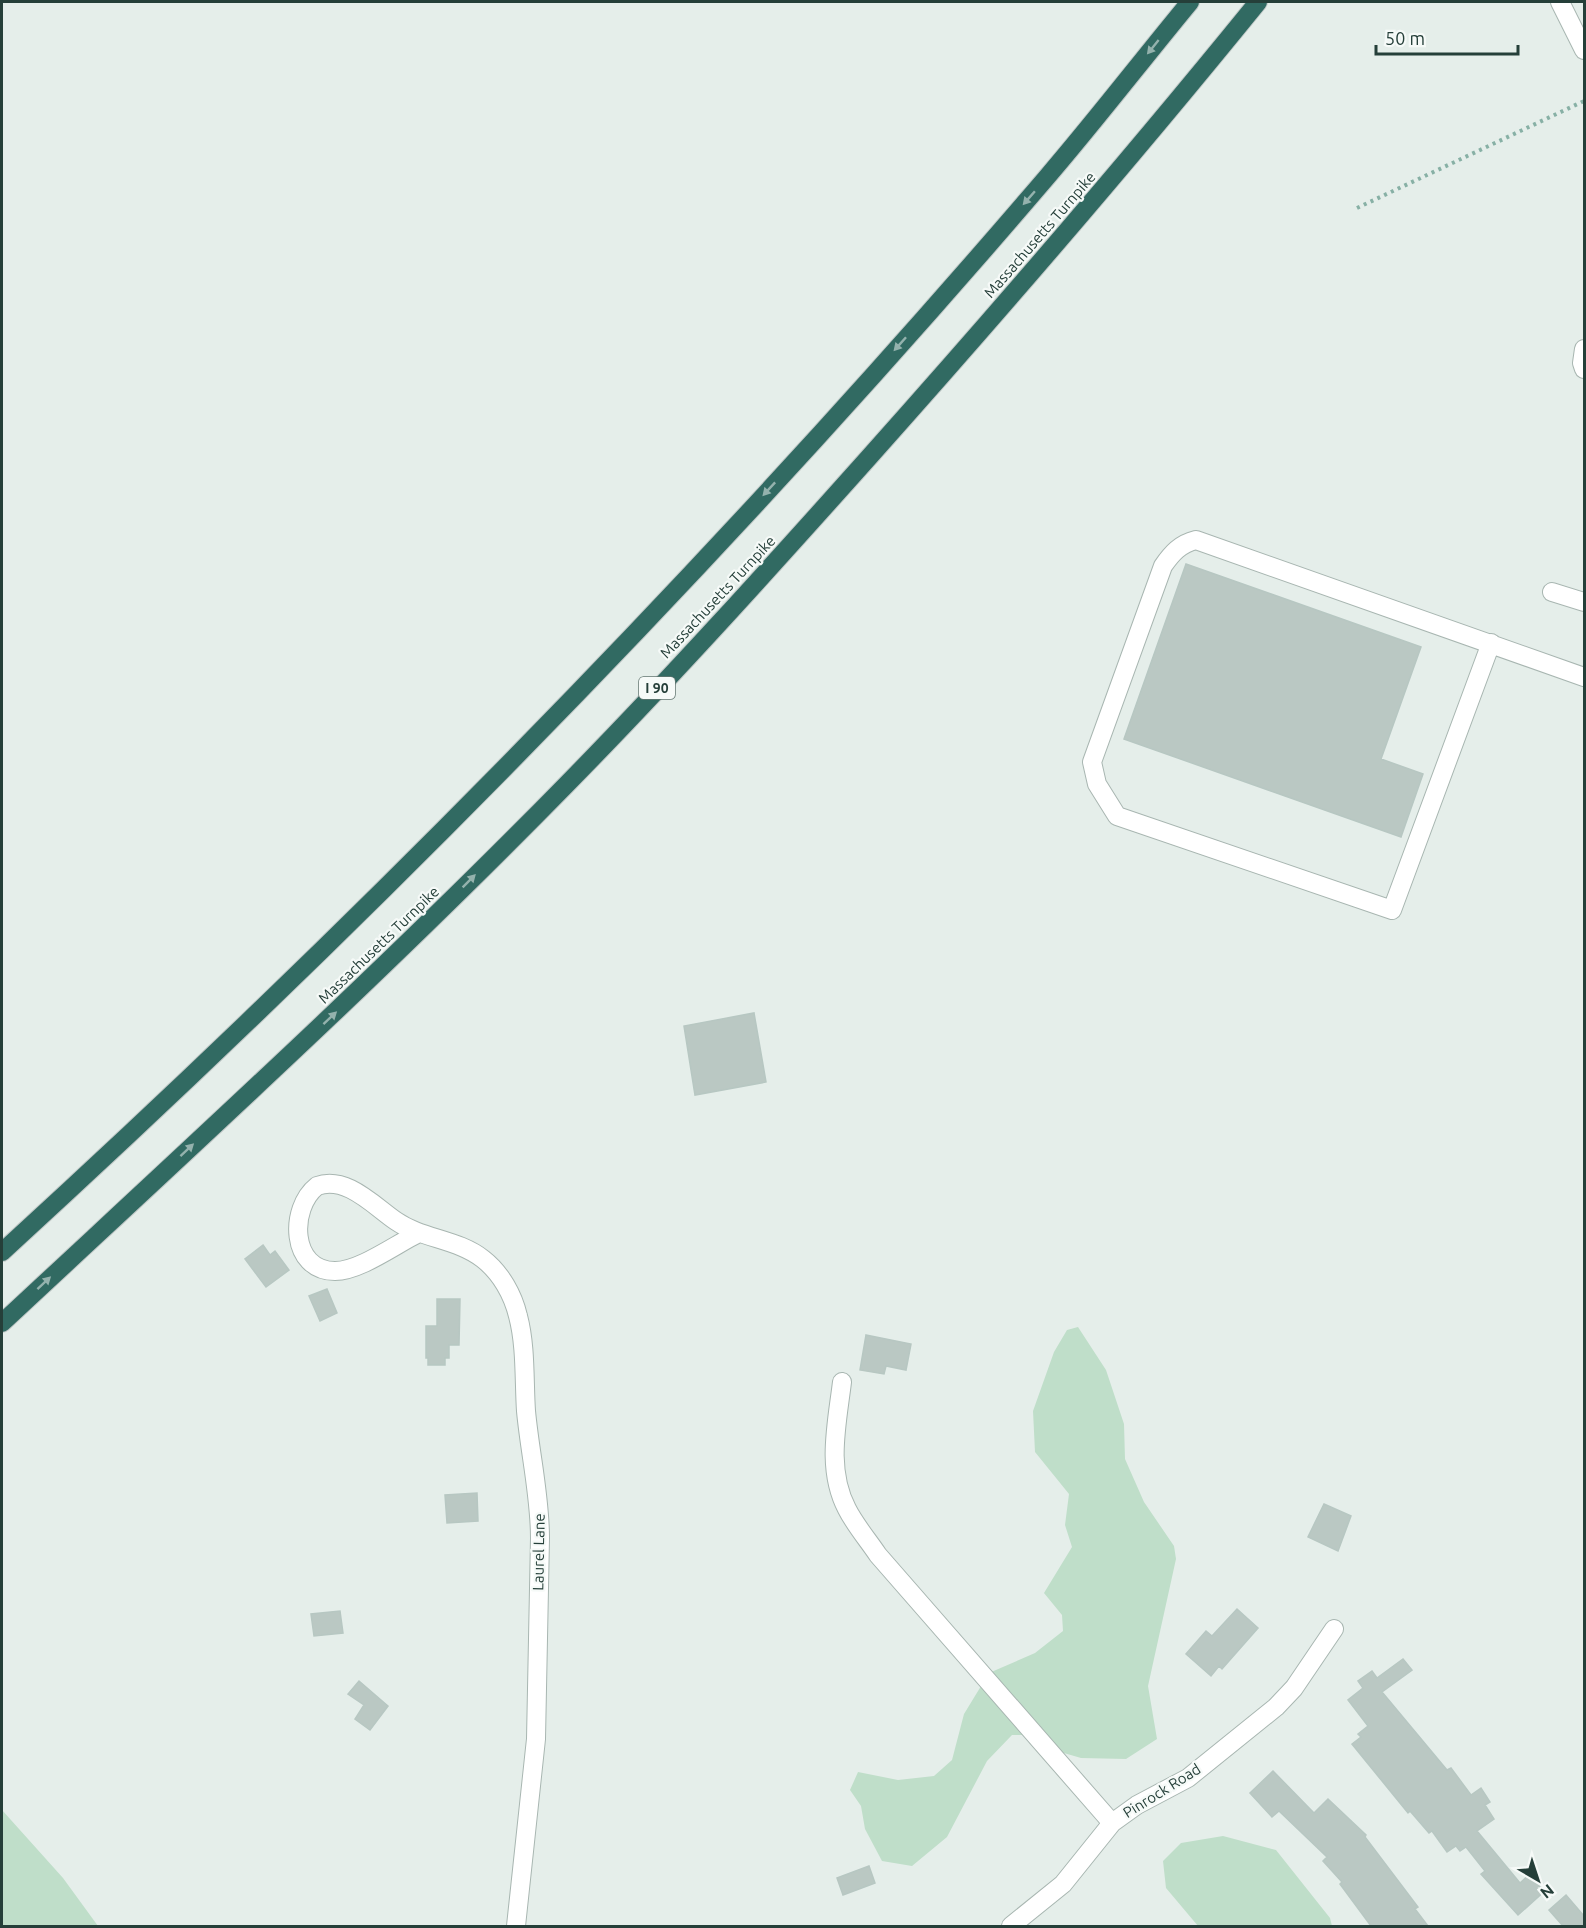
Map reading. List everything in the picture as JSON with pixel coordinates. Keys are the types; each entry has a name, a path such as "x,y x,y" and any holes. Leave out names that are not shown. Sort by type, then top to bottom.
{"highway":[{"path":"2,1252 327,946 645,623 981,253 1050,174 1190,2"},
{"name":"Massachusetts Turnpike","path":"2,1323 357,993 567,784 758,582 965,350 1149,137 1258,2"}],"street":[{"path":"1560,2 1584,50"},
{"path":"1584,349 1582,363 1584,369"},
{"path":"1491,643 1392,910 1118,816 1097,784 1092,762 1163,566 1172,552 1184,543 1196,540 1491,643 1584,677"},
{"path":"1552,592 1584,602"},
{"name":"Laurel Lane","path":"419,1233 361,1264 337,1271 319,1267 305,1255 298,1238 298,1223 303,1201 311,1190 321,1184 332,1184 353,1190 401,1224 419,1233 458,1246 483,1259 508,1289 521,1331 525,1399 540,1514 536,1739 516,1926"},
{"path":"842,1382 835,1441 835,1476 847,1509 878,1555 1112,1823"},
{"name":"Pinrock Road","path":"1011,1926 1063,1884 1112,1823 1137,1805 1188,1778 1276,1707 1294,1688 1334,1629"}],"path":[{"path":"1357,208 1489,147 1500,138 1584,101"}],"green space":[{"path":"1078,1327 1106,1370 1124,1424 1125,1459 1144,1502 1174,1546 1176,1559 1148,1686 1157,1739 1126,1759 1081,1758 1057,1751 1039,1735 1012,1735 987,1761 947,1837 912,1866 882,1861 865,1829 861,1806 850,1790 858,1772 898,1780 934,1776 952,1760 964,1714 989,1673 1035,1653 1063,1631 1062,1615 1044,1593 1072,1547 1065,1525 1069,1494 1035,1452 1033,1411 1054,1352 1067,1330"},
{"path":"2,1810 63,1878 98,1926 2,1926"},
{"path":"1223,1836 1276,1850 1330,1918 1332,1926 1198,1926 1166,1888 1163,1861 1181,1843"}],"building":[{"path":"1186,564 1421,647 1381,759 1423,774 1401,837 1124,739"},
{"path":"754,1013 766,1082 695,1095 684,1026"},
{"path":"263,1245 270,1255 275,1251 289,1270 266,1287 245,1259"},
{"path":"327,1289 337,1313 320,1321 309,1296"},
{"path":"437,1299 460,1299 459,1345 449,1345 449,1358 445,1358 445,1365 428,1365 426,1326 437,1326"},
{"path":"866,1335 911,1344 906,1370 886,1366 884,1374 860,1370"},
{"path":"477,1493 478,1521 447,1523 445,1495"},
{"path":"1324,1504 1351,1516 1338,1551 1308,1537"},
{"path":"1237,1609 1258,1628 1222,1669 1219,1666 1211,1676 1186,1654 1206,1631 1212,1636"},
{"path":"340,1611 343,1633 314,1636 311,1614"},
{"path":"1403,1659 1412,1670 1382,1692 1447,1770 1451,1768 1471,1795 1481,1788 1490,1802 1485,1805 1494,1819 1477,1831 1520,1883 1532,1872 1547,1889 1518,1915 1481,1874 1485,1871 1466,1847 1460,1851 1456,1846 1447,1852 1432,1831 1429,1833 1410,1811 1408,1813 1352,1744 1361,1737 1358,1734 1368,1726 1348,1700 1363,1688 1358,1681 1372,1671 1377,1678"},
{"path":"359,1681 388,1706 370,1730 355,1719 364,1705 348,1694"},
{"path":"1273,1771 1314,1813 1328,1799 1366,1835 1365,1837 1418,1907 1415,1909 1428,1926 1371,1926 1340,1884 1342,1882 1323,1861 1327,1857 1279,1811 1272,1817 1250,1793"},
{"path":"869,1866 875,1883 843,1895 837,1878"},
{"path":"1566,1895 1584,1916 1584,1926 1563,1926 1549,1910"}]}
